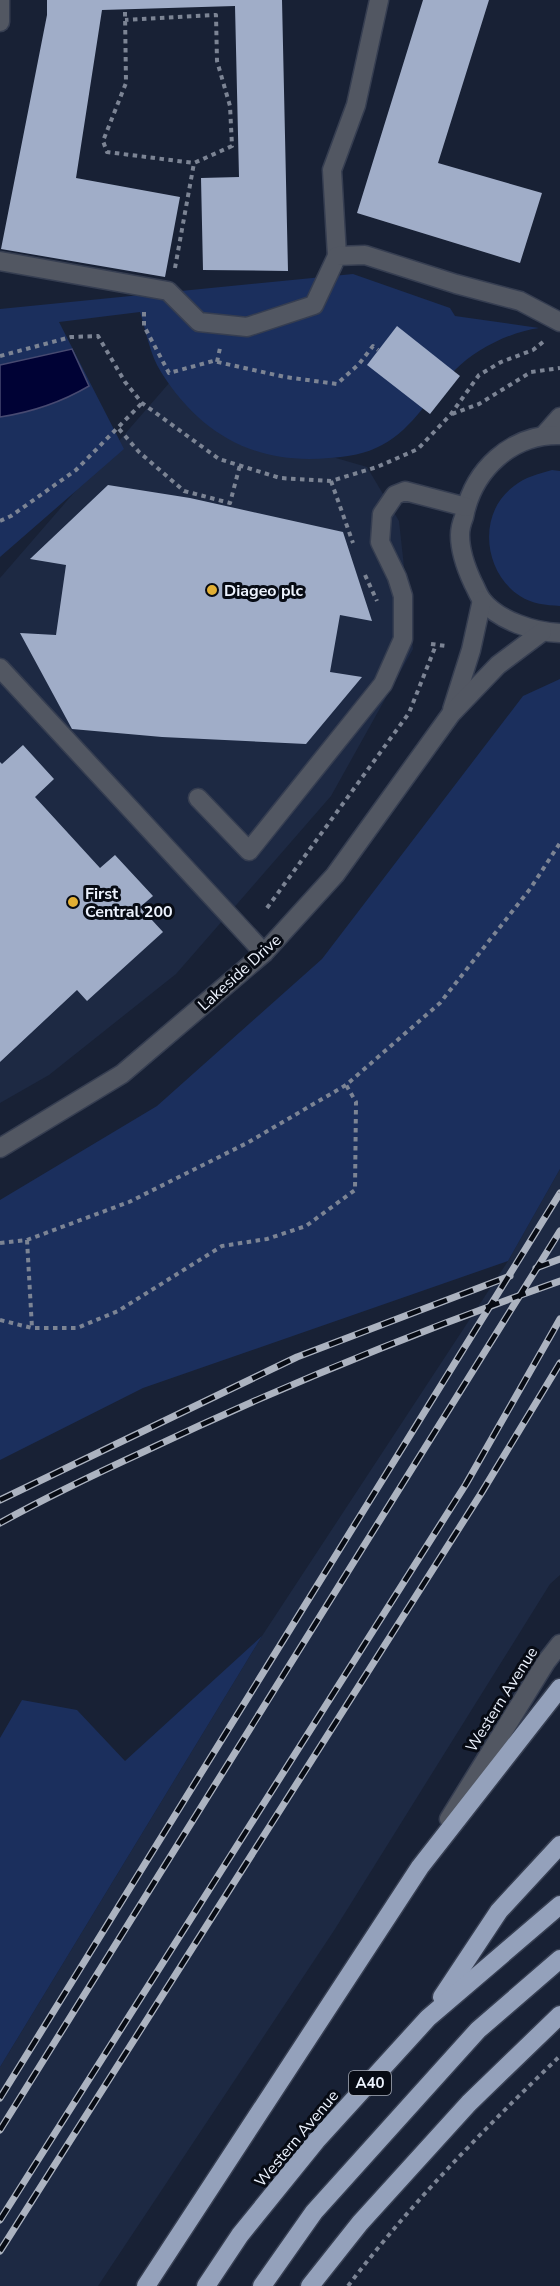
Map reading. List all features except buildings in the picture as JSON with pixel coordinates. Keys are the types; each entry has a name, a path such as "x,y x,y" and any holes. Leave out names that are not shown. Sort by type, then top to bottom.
{"highway":[{"path":"146,2286 420,1867 560,1688"},
{"path":"428,2018 499,1911 560,1845"},
{"name":"Western Avenue","path":"206,2286 240,2235 316,2141 428,2018 560,1905"},
{"name":"A40","path":"262,2286 314,2212 477,2030 560,1959"},
{"path":"310,2286 360,2223 469,2103 560,2015"}],"street":[{"path":"0,0 0,22"},
{"path":"0,261 168,291 199,322 247,327 314,305 337,256 332,170 356,105 379,0"},
{"path":"337,256 365,255 456,284 520,301 555,329"},
{"path":"551,633 508,620 482,600 465,567 460,534 466,507 477,481 487,466 515,445 552,434 560,417"},
{"path":"198,798 249,851 383,684 403,639 403,596 397,577 380,542 382,514 395,495 405,491 466,507"},
{"name":"Lakeside Drive","path":"451,714 471,650 482,600"},
{"name":"Lakeside Drive","path":"0,1148 122,1074 264,953 335,875 451,714 498,664 551,633"},
{"path":"0,668 264,953"},
{"name":"Western Avenue","path":"420,1867 546,1662 560,1644"}],"path":[{"path":"124,12 126,83 103,141 107,152 194,163 232,146 230,106 217,62 216,15 125,20"},
{"path":"168,291 175,270 194,163"},
{"path":"144,287 144,326 169,373 213,361 285,377 337,384 360,364 373,346 378,350"},
{"path":"0,356 72,337 98,336 125,382 142,404 219,459 280,478 331,481 377,467 418,448 451,414 479,375 501,362 533,350 555,329"},
{"path":"451,414 478,404 531,372 560,368"},
{"path":"0,521 11,516 76,470 142,404"},
{"path":"119,429 139,452 184,491 230,503 240,465"},
{"path":"246,933 277,896 409,713 436,645"},
{"path":"0,1243 27,1240 129,1202 247,1143 346,1085 440,1004 530,889 560,843"},
{"path":"0,1320 32,1328 77,1328 118,1311 222,1246 267,1239 306,1226 355,1190 356,1102 346,1085"},
{"path":"27,1240 32,1328"},
{"path":"348,2286 385,2238 507,2107 560,2056"}],"shaded area":[{"path":"353,274 450,308 455,316 539,328 505,338 463,362 413,420 382,445 370,451 349,456 302,459 277,456 232,441 193,413 176,394 157,365 140,312 59,322 124,449 0,557 0,309"},
{"path":"72,349 89,386 46,406 0,417 0,365"},
{"path":"170,382 229,427 367,467 399,521 413,649 331,796 176,974 49,1075 0,1103 0,578"},
{"path":"552,470 560,471 560,606 544,605 520,596 498,572 489,542 494,511 502,497 523,480"},
{"path":"560,679 560,1169 508,1261 143,1388 0,1460 0,1200 157,1106 322,959 523,696"},
{"path":"560,1169 560,1575 550,1584 335,1929 98,2286 0,2286 0,2067 262,1636 508,1261"},
{"path":"262,1636 0,2067 0,1738 22,1700 77,1710 125,1761"}],"railway":[{"path":"0,2098 560,1193"},
{"path":"0,2130 560,1231"},
{"path":"536,1268 560,1259"},
{"path":"0,1500 297,1357 510,1276"},
{"path":"0,1523 107,1469 297,1383 402,1340 560,1281"},
{"path":"0,2220 466,1484 560,1319"},
{"path":"0,2251 482,1492 560,1363"}],"place":[{"name":"Diageo plc","path":"212,590"},
{"name":"First Central 200","path":"73,902"}]}
